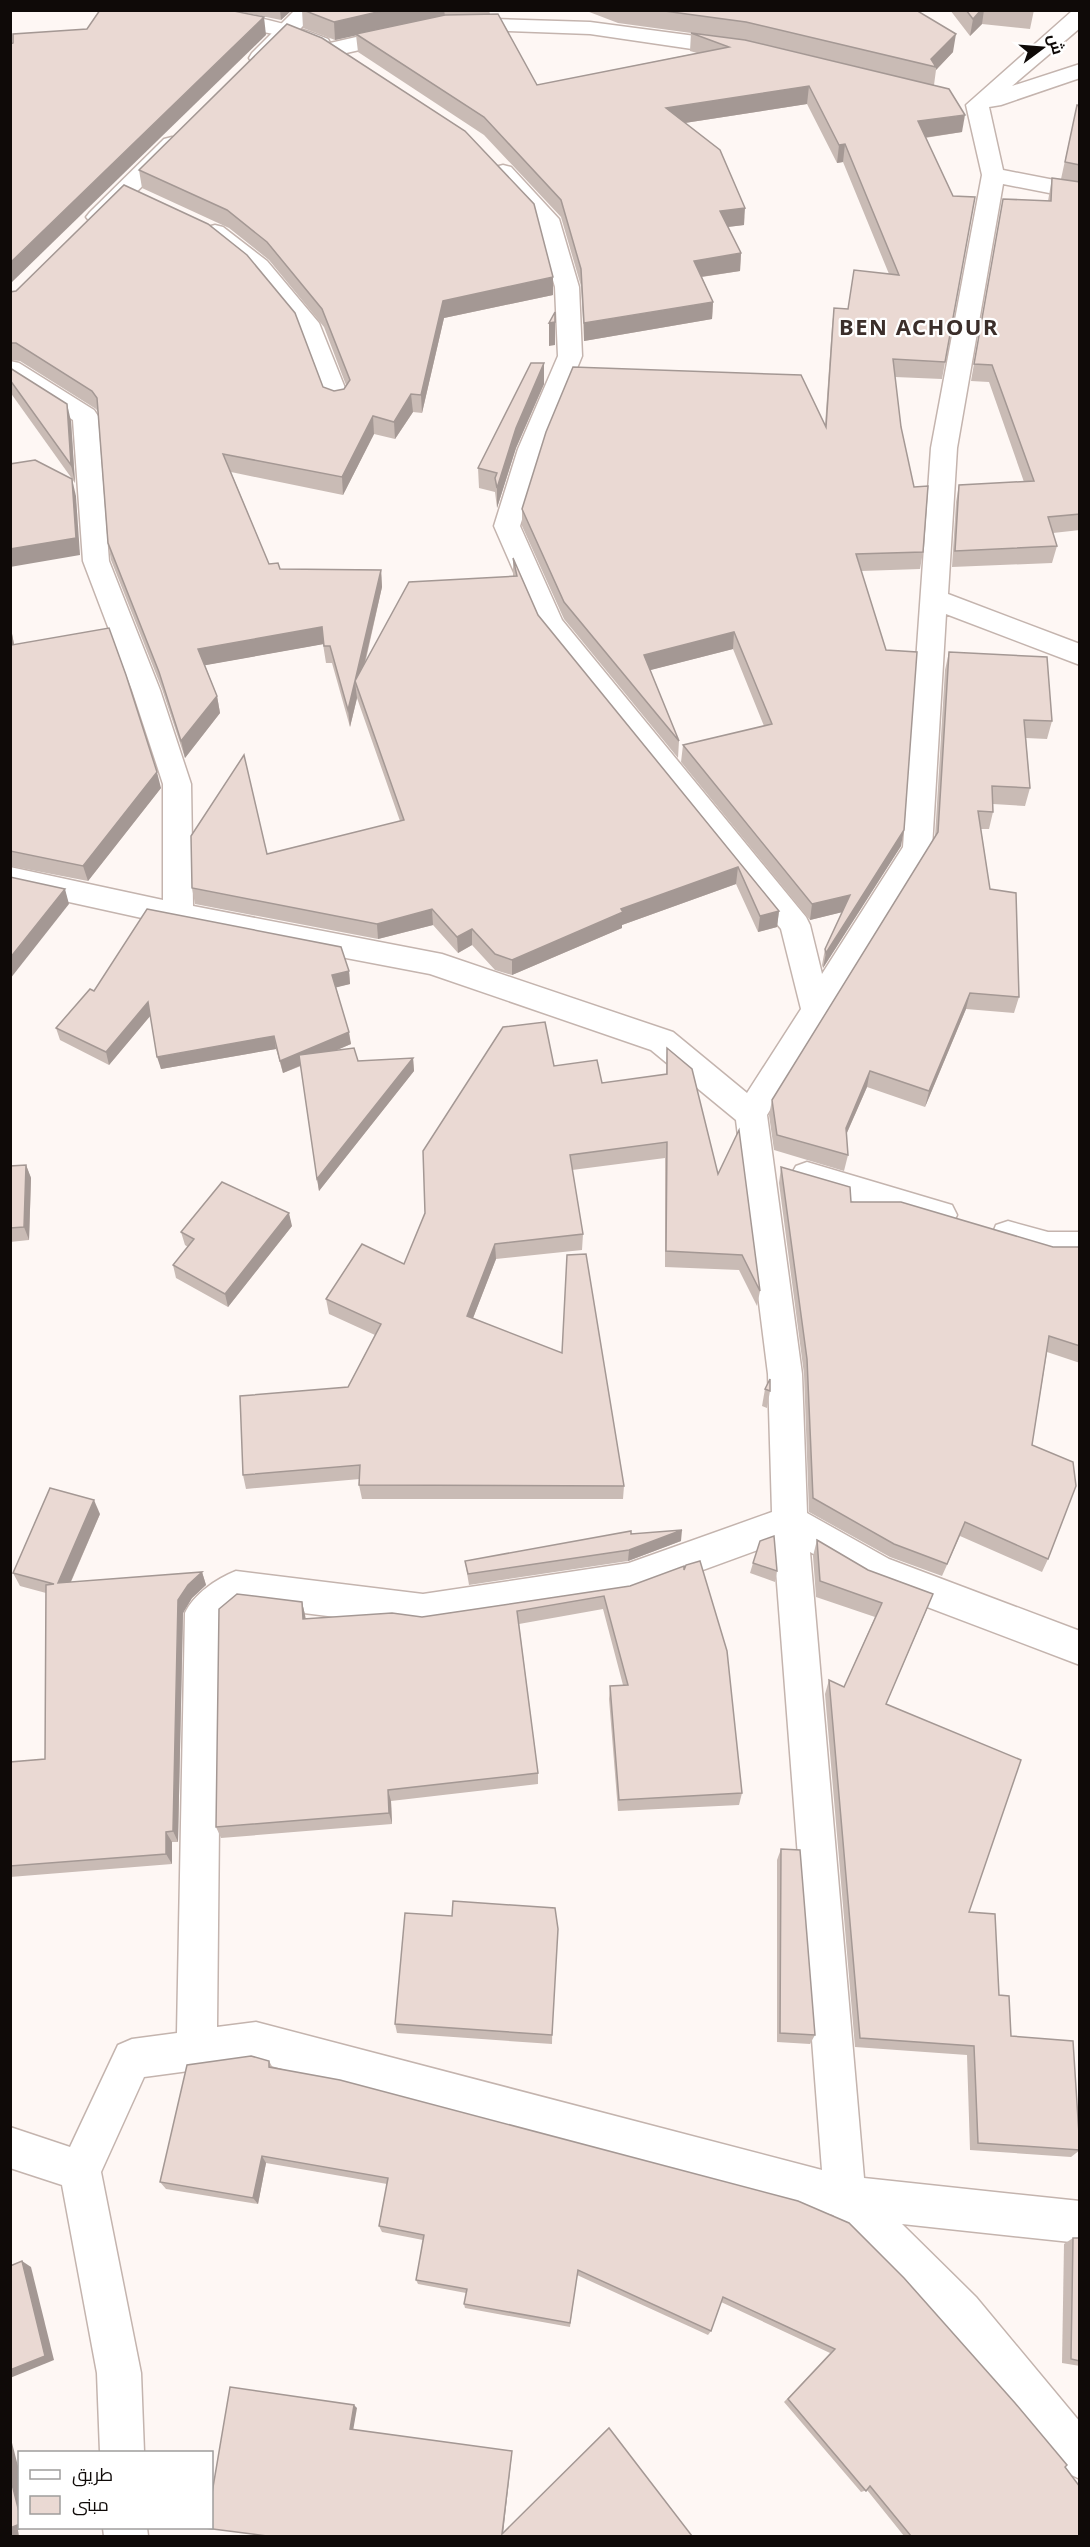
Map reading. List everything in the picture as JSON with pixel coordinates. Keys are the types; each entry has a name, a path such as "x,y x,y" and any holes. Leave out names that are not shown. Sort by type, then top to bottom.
{"street":[{"path":"179,10 287,31 333,49 362,68"},
{"path":"245,73 308,10"},
{"path":"965,102 1080,16"},
{"path":"333,49 445,24 494,23 590,28 756,52"},
{"path":"965,102 1080,70"},
{"path":"965,102 993,175 944,448 917,848 751,1114 784,1374 790,1522 845,2197 961,2312 1080,2457"},
{"path":"84,230 136,195 185,131"},
{"path":"483,151 547,219 567,287 570,356 531,449 507,526 550,624 795,925 816,1009"},
{"path":"993,175 1080,192"},
{"path":"199,225 220,235 259,266 310,328 336,398"},
{"path":"10,369 85,416 96,561 146,690 177,784 178,915"},
{"path":"934,599 1080,655"},
{"path":"10,878 178,915 430,962 662,1041 751,1114"},
{"path":"757,1161 1048,1246 1080,1246"},
{"path":"196,2050 203,1613 236,1588 423,1611 628,1580 790,1522 877,1571 1080,1648"},
{"path":"122,2451 119,2373 80,2171 132,2059 256,2042 845,2197 1080,2222"},
{"path":"10,2147 80,2171"}],"building":[{"path":"100,10 229,10 264,17 10,263 10,44 13,43 13,34 87,29"},
{"path":"303,10 386,10 334,22"},
{"path":"657,10 916,10 956,34 931,59 936,67 746,22"},
{"path":"966,10 981,10 973,19"},
{"path":"498,14 537,85 729,47 691,33 745,40 949,89 965,115 918,121 953,196 975,197 945,362 893,359 901,427 914,487 928,486 923,552 856,554 886,650 917,652 904,830 826,953 825,949 850,895 812,904 683,745 772,724 734,632 644,655 679,741 564,602 522,509 546,432 573,367 801,375 826,427 834,308 848,309 854,270 899,275 845,144 839,145 809,86 666,108 720,150 745,208 720,211 741,253 694,261 713,302 584,323 581,269 561,200 484,117 356,34 445,15"},
{"path":"287,24 322,38 465,131 534,204 553,277 443,301 421,395 411,394 394,422 373,416 342,477 223,454 269,564 278,563 280,569 381,570 348,710 330,646 324,646 322,627 198,649 217,696 181,741 159,672 108,543 97,398 92,391 16,343 10,343 10,292 16,291 124,185 208,224 247,255 295,313 323,387 334,391 344,389 350,380 322,309 267,242 227,210 139,170"},
{"path":"1077,105 1080,106 1080,165 1065,162"},
{"path":"1052,178 1080,182 1080,514 1048,517 1057,546 955,551 959,485 1034,481 992,365 974,364 1003,199 1051,201"},
{"path":"555,312 555,322 549,323"},
{"path":"531,363 544,363 516,428 497,488 495,478 497,473 478,468"},
{"path":"10,368 67,404 71,465 10,380"},
{"path":"35,460 72,479 76,538 10,549 10,464"},
{"path":"513,558 538,615 779,911 760,916 738,867 621,909 623,912 512,960 495,954 472,929 457,937 432,909 377,924 192,888 191,836 244,755 267,854 404,820 355,681 409,582 517,576"},
{"path":"109,628 157,772 83,866 10,851 10,634 12,645"},
{"path":"949,652 1047,657 1052,721 1024,720 1030,788 992,786 993,812 978,811 990,889 1016,893 1019,997 970,993 929,1091 870,1071 846,1128 848,1155 777,1135 772,1100 938,832"},
{"path":"10,877 65,889 10,958"},
{"path":"147,909 341,947 349,971 332,975 349,1032 280,1061 274,1036 157,1057 148,1002 106,1052 56,1028 90,989 94,991"},
{"path":"545,1022 554,1066 597,1060 602,1083 667,1074 667,1048 692,1069 718,1174 739,1130 760,1291 742,1255 666,1251 667,1142 570,1155 583,1234 495,1244 467,1316 562,1353 567,1255 586,1254 624,1486 359,1485 360,1465 243,1475 240,1396 348,1387 381,1324 326,1299 362,1244 404,1264 425,1213 423,1151 503,1027"},
{"path":"354,1048 358,1061 413,1058 317,1179 299,1055"},
{"path":"26,1165 24,1227 10,1228 10,1166"},
{"path":"781,1167 850,1187 851,1202 901,1202 1053,1247 1080,1247 1080,1346 1049,1336 1032,1445 1073,1462 1076,1486 1048,1559 965,1522 947,1564 894,1544 813,1498 807,1359"},
{"path":"222,1182 289,1213 225,1294 173,1265 194,1239 181,1232"},
{"path":"770,1379 770,1391 765,1389"},
{"path":"50,1488 94,1500 58,1583 202,1572 188,1585 178,1600 173,1831 166,1832 166,1854 10,1866 10,1762 45,1759 46,1585 54,1584 13,1573"},
{"path":"682,1530 629,1550 468,1574 465,1561 631,1531 631,1534"},
{"path":"774,1536 777,1571 753,1563 760,1541"},
{"path":"817,1540 868,1570 933,1594 886,1704 1021,1760 969,1912 995,1914 999,1995 1009,1996 1011,2036 1073,2041 1080,2150 978,2143 974,2046 860,2038 829,1680 844,1687 882,1603 820,1581"},
{"path":"700,1561 727,1651 742,1793 619,1800 610,1686 628,1685 604,1596 517,1611 538,1773 388,1790 389,1813 216,1827 219,1609 237,1594 302,1602 303,1619 392,1613 422,1617 630,1586 684,1566 684,1570 686,1565"},
{"path":"781,1849 800,1850 815,2035 780,2033"},
{"path":"453,1901 555,1908 558,1929 552,2035 395,2024 405,1913 452,1916"},
{"path":"251,2056 269,2061 269,2067 340,2080 798,2201 849,2223 904,2278 1067,2465 1065,2467 1080,2487 1080,2536 911,2536 870,2486 866,2491 788,2399 835,2349 723,2297 711,2331 578,2270 570,2323 464,2304 467,2289 416,2280 424,2235 379,2226 388,2178 262,2156 253,2198 160,2182 187,2065"},
{"path":"1073,2238 1080,2238 1080,2361 1071,2359"},
{"path":"22,2261 45,2356 10,2370 10,2266"},
{"path":"230,2387 354,2405 350,2429 512,2451 502,2534 609,2428 692,2536 267,2536 213,2529 213,2487"},
{"path":"10,2476 18,2508 18,2525 10,2528"}],"district":[{"name":"BEN ACHOUR","path":"919,326"}]}
